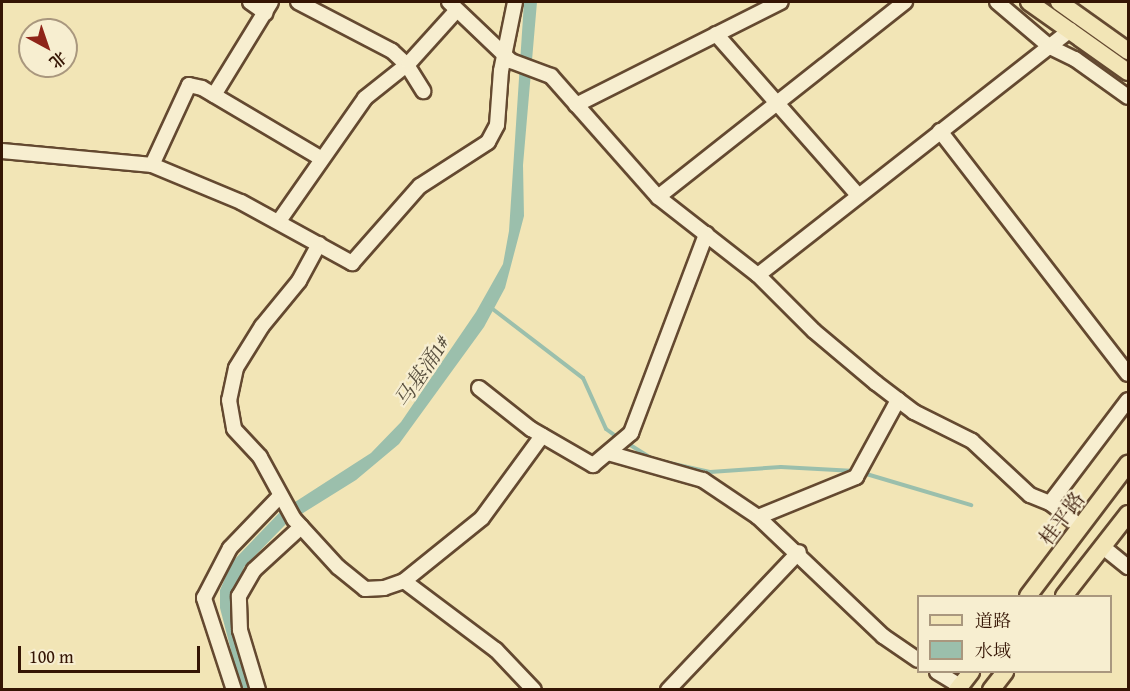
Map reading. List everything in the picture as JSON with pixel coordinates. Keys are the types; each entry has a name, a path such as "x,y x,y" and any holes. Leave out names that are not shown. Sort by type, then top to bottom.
{"main road":[{"path":"1029,2 1128,72"},
{"path":"1059,2 1128,51"},
{"name":"桂平路","path":"1030,595 1128,464"},
{"path":"1066,595 1128,514"},
{"path":"958,688 970,673"},
{"path":"990,690 1004,673"}],"street":[{"path":"214,95 268,7 250,2"},
{"path":"298,2 392,51 406,64 423,91"},
{"path":"2,151 152,165 279,221 352,262 420,186 488,142 497,124 501,71 508,58 515,2"},
{"path":"576,105 780,2"},
{"path":"658,197 905,2"},
{"path":"997,2 1050,47 1075,59 1128,97"},
{"path":"279,221 365,98 406,64 453,6 508,58 551,76 658,197 758,275 814,331 898,400 972,441 1030,495 1050,503 1081,527"},
{"path":"758,275 1070,30"},
{"path":"716,34 858,195"},
{"path":"152,165 189,85 214,95 322,159"},
{"path":"940,131 1128,374"},
{"path":"479,388 542,436 593,465 621,444 631,433 706,234"},
{"path":"319,244 299,280 262,326 236,368 229,400 234,429 260,457 281,499 297,523 365,589 384,588 404,581 482,518 542,436"},
{"path":"758,517 858,471 898,400"},
{"path":"1050,503 1128,400"},
{"path":"608,453 703,480 758,517 799,552 884,636 917,659"},
{"path":"234,690 204,598 230,548 281,499"},
{"path":"258,690 240,630 239,596 254,570 297,523"},
{"path":"1103,546 1128,567"},
{"path":"668,690 799,552"},
{"path":"404,581 496,650 534,690"},
{"path":"938,673 958,688"}],"water":[{"path":"524,2 537,2 523,165 524,216 505,288 484,327 399,444 356,480 287,523 244,567 233,598 253,689 241,689 220,608 220,590 232,562 281,511 371,453 401,422 476,312 503,264 509,231"}],"waterway":[{"path":"490,307 583,378 606,429 620,439"},
{"path":"627,443 653,459"},
{"path":"660,461 710,472 781,467 855,471"},
{"path":"863,473 971,505"}],"water label":[{"name":"马基涌1#","path":"422,372"}]}
